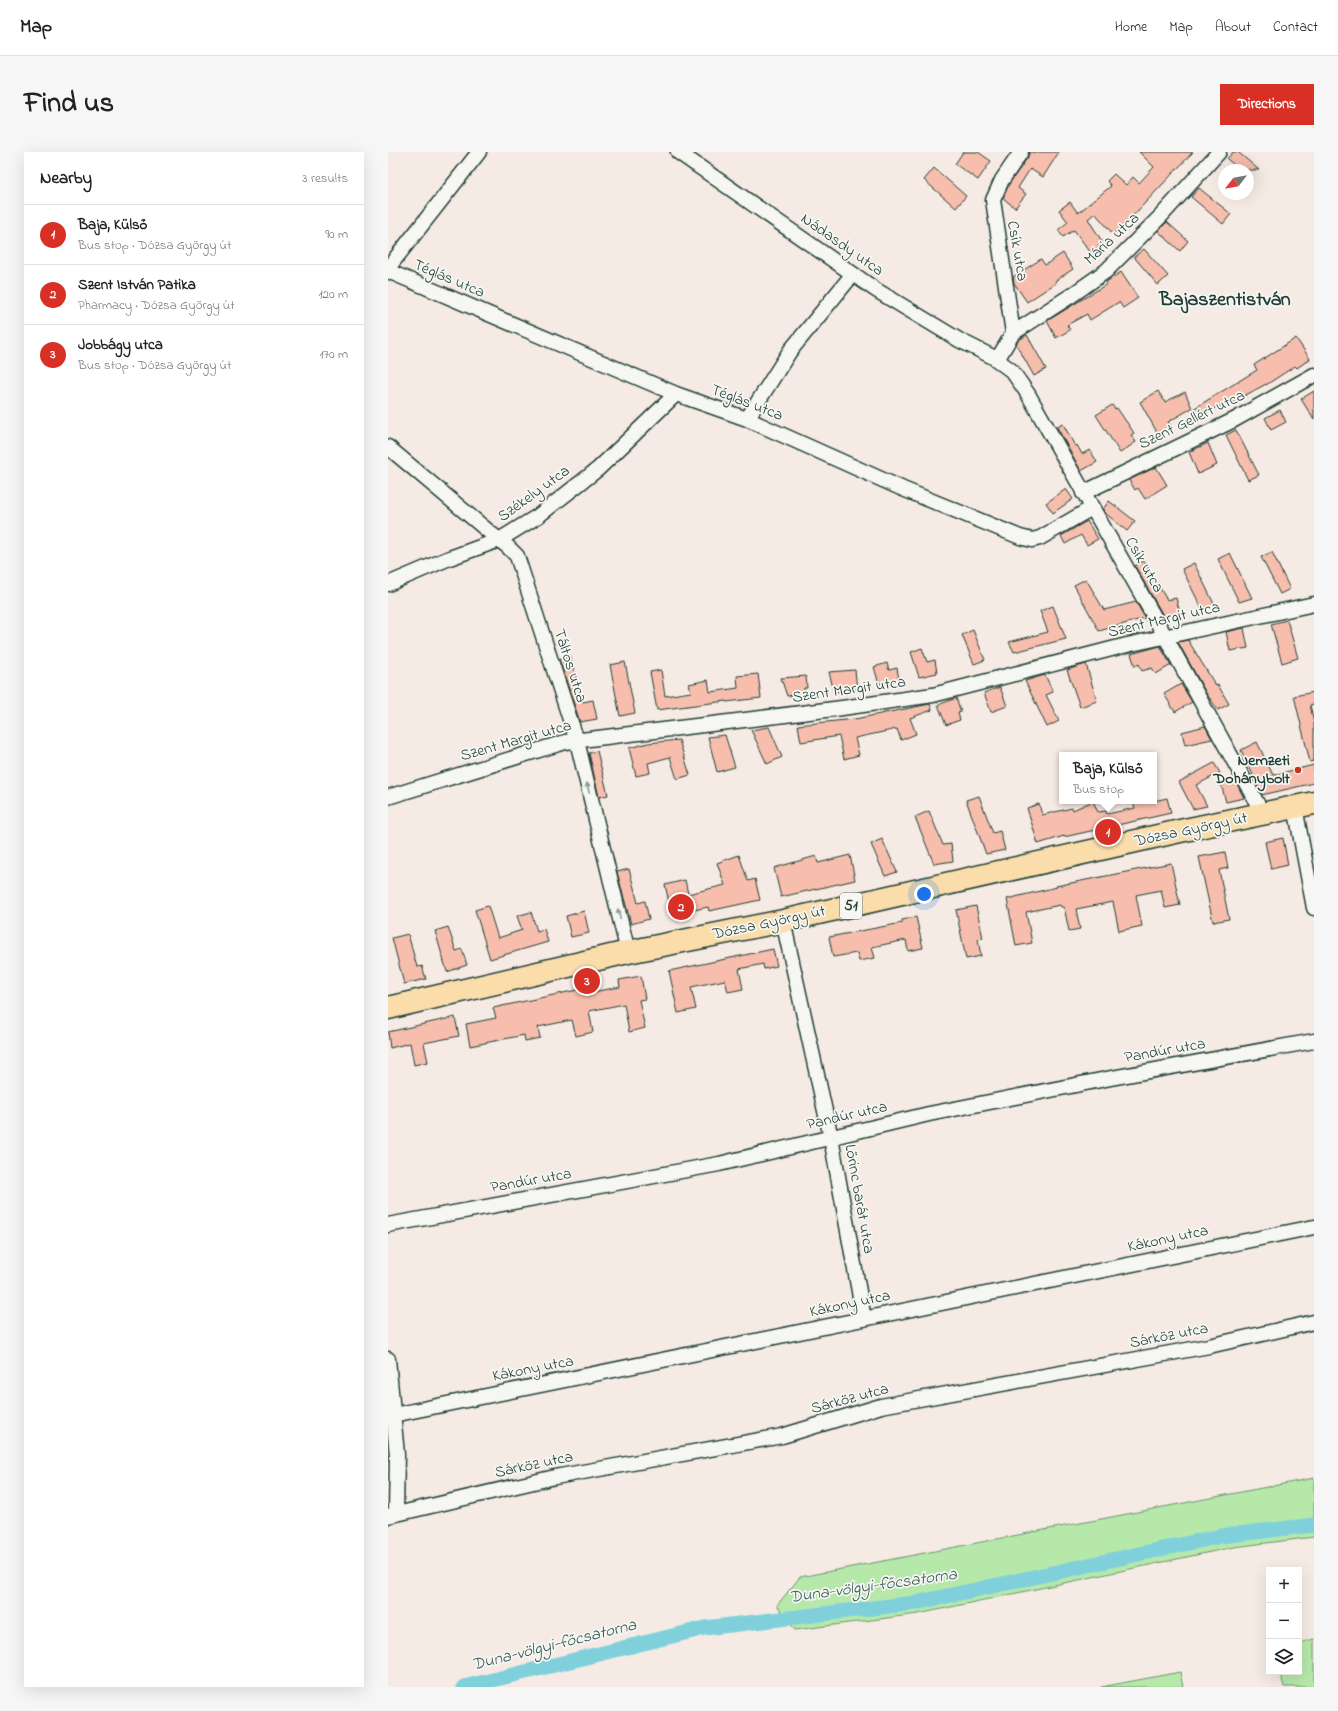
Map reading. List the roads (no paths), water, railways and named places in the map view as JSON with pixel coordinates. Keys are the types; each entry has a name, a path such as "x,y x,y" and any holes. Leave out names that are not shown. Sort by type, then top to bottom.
{"main road":[{"name":"Dózsa György út","path":"388,1008 628,952 783,921 1180,831 1304,805"}],"street":[{"path":"388,269 479,152"},
{"name":"Nádasdy utca","path":"678,152 876,290 959,340 995,358"},
{"name":"Csík utca","path":"1013,332 993,200 1002,180 1021,152"},
{"name":"Mária utca","path":"1013,332 1072,295 1106,271 1161,216 1219,152"},
{"name":"Téglás utca","path":"388,269 676,394 747,418 904,489 1020,537 1032,540 1040,538 1092,508"},
{"path":"747,418 790,351 853,274"},
{"path":"995,358 1013,332"},
{"name":"Csík utca","path":"995,358 1012,372 1028,394 1165,636 1262,814"},
{"name":"Szent Gellért utca","path":"1083,493 1234,420 1314,375"},
{"name":"Székely utca","path":"388,584 447,559 499,540 538,516 598,469 676,394"},
{"name":"Táltos utca","path":"388,447 517,556 577,741 628,952"},
{"name":"Szent Margit utca","path":"388,797 565,742 933,696 1120,646 1314,604"},
{"path":"1304,805 1314,908"},
{"name":"Lőrinc barát utca","path":"783,921 831,1138 864,1319"},
{"name":"Pandúr utca","path":"388,1225 719,1164 928,1114 1314,1041"},
{"name":"Kákony utca","path":"393,1415 1314,1226"},
{"name":"Sárköz utca","path":"392,1514 555,1476 782,1436 881,1406 1209,1346 1314,1322"},
{"path":"388,1359 397,1455 392,1514"}],"waterway":[{"name":"Duna-völgyi-főcsatorna","path":"464,1687 705,1628 915,1603 1221,1536 1314,1525"}],"place":[{"name":"Nemzeti Dohánybolt","path":"1298,770"},
{"name":"Baja, Külső","path":"1108,832"},
{"name":"Szent István Patika","path":"681,907"},
{"name":"Jobbágy utca","path":"587,981"}],"district":[{"name":"Bajaszentistván","path":"1225,300"}]}
